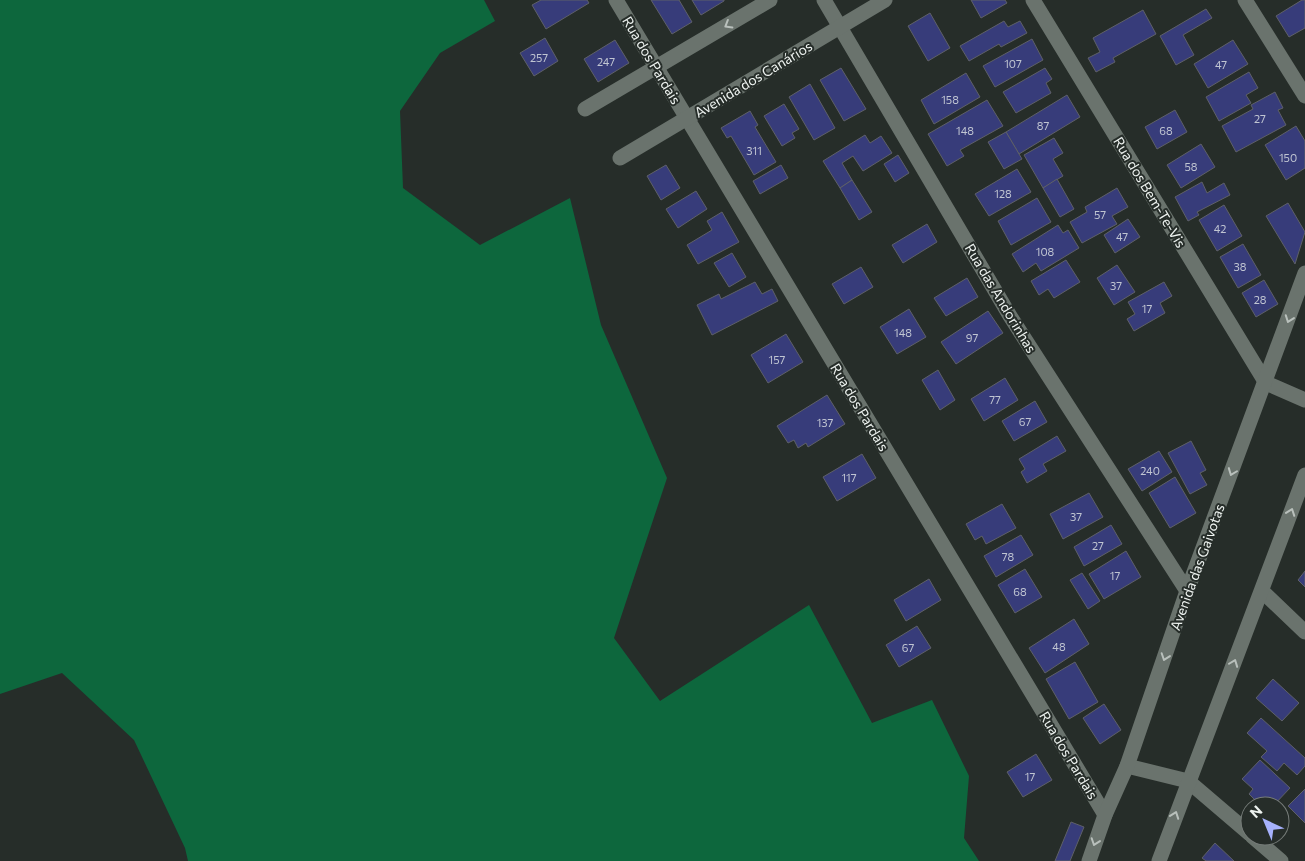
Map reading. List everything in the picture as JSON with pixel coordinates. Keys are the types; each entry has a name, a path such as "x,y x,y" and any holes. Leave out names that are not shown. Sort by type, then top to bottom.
{"street":[{"name":"Rua dos Pardais","path":"616,0 1105,815"},
{"path":"586,109 770,0"},
{"name":"Rua das Andorinhas","path":"824,0 1010,316 1187,591"},
{"name":"Avenida dos Canários","path":"620,158 885,0"},
{"name":"Rua dos Bem-Te-Vis","path":"1033,0 1266,383"},
{"path":"1245,0 1305,96"},
{"name":"Avenida das Gaivotas","path":"1089,861 1105,815 1127,766 1187,591 1266,383 1305,273"},
{"path":"1266,383 1305,400"},
{"path":"1159,861 1188,780 1305,475"},
{"path":"1262,590 1305,632"},
{"path":"1127,766 1188,780 1240,825"},
{"path":"1264,846 1281,861"}],"green space":[{"path":"0,0 484,0 495,21 440,53 400,111 403,188 480,245 570,198 601,325 667,478 614,638 660,701 809,605 872,723 932,700 969,776 964,838 979,861 188,861 185,848 134,740 62,673 0,694"}],"building":[{"path":"541,0 587,0 589,3 546,29 532,5"},
{"path":"651,0 679,0 692,22 672,34"},
{"path":"692,0 724,0 724,1 701,15"},
{"path":"971,0 1005,0 1007,3 981,18"},
{"path":"1305,0 1305,28 1289,37 1276,16"},
{"path":"1206,9 1212,18 1183,35 1194,55 1176,65 1160,36"},
{"path":"1143,10 1156,34 1113,58 1115,62 1096,72 1088,58 1100,52 1093,38"},
{"path":"930,13 950,48 928,61 908,26"},
{"path":"1004,21 1008,27 1020,21 1027,33 1001,47 999,44 969,61 960,46"},
{"path":"545,38 558,61 534,76 520,53"},
{"path":"1032,39 1043,60 995,87 983,66"},
{"path":"615,40 629,63 598,82 584,59"},
{"path":"1233,40 1248,64 1208,88 1194,64"},
{"path":"841,68 866,109 844,121 820,80"},
{"path":"1045,68 1052,79 1046,83 1051,93 1016,113 1003,92"},
{"path":"1249,72 1258,88 1246,95 1251,103 1219,121 1206,97"},
{"path":"966,73 980,97 934,124 921,100"},
{"path":"810,84 835,128 814,140 789,97"},
{"path":"1275,92 1283,108 1278,110 1286,125 1236,152 1222,126 1253,109 1251,105"},
{"path":"1067,95 1080,117 1019,154 1006,132"},
{"path":"987,100 1003,126 960,150 964,156 947,166 928,134"},
{"path":"784,104 799,129 792,133 795,138 782,146 764,116"},
{"path":"1175,110 1187,132 1157,149 1145,127"},
{"path":"750,111 758,125 755,127 776,162 754,175 731,136 727,138 721,128"},
{"path":"1296,126 1305,141 1305,168 1286,180 1265,145"},
{"path":"1006,132 1022,159 1004,169 988,142"},
{"path":"865,135 870,143 881,136 892,153 863,171 853,156 842,163 852,180 840,188 823,161"},
{"path":"1054,138 1063,153 1053,159 1063,176 1043,188 1024,155"},
{"path":"1201,144 1215,167 1181,188 1167,165"},
{"path":"898,155 909,173 895,182 884,164"},
{"path":"666,165 680,188 661,200 647,176"},
{"path":"781,165 788,178 760,194 753,181"},
{"path":"1017,169 1031,192 989,216 975,194"},
{"path":"1057,179 1074,209 1060,217 1043,188"},
{"path":"852,180 872,212 859,220 840,188"},
{"path":"1202,182 1207,193 1224,183 1230,195 1197,212 1199,215 1188,221 1175,197"},
{"path":"1117,188 1128,207 1112,216 1117,224 1082,243 1070,222 1087,212 1085,207"},
{"path":"696,191 707,209 678,228 666,209"},
{"path":"1037,198 1051,222 1011,245 998,221"},
{"path":"1288,203 1305,232 1295,264 1266,216"},
{"path":"1224,205 1242,236 1217,251 1199,220"},
{"path":"722,212 739,242 698,264 687,245 712,230 707,221"},
{"path":"1128,219 1140,237 1115,253 1104,235"},
{"path":"927,224 937,242 903,263 892,245"},
{"path":"1058,225 1063,233 1068,230 1079,248 1041,271 1036,263 1023,272 1012,254"},
{"path":"1243,244 1261,275 1238,288 1220,257"},
{"path":"732,253 746,277 729,287 714,263"},
{"path":"1066,260 1080,282 1054,298 1048,289 1039,295 1031,281"},
{"path":"1117,265 1135,292 1114,305 1097,278"},
{"path":"861,267 873,287 844,304 832,284"},
{"path":"967,278 978,297 946,316 934,298"},
{"path":"1264,280 1278,304 1256,317 1242,293"},
{"path":"755,282 762,294 772,289 778,301 712,335 697,305 719,294 721,299"},
{"path":"1164,282 1172,296 1160,303 1165,313 1134,331 1127,319 1135,314 1128,302"},
{"path":"909,309 926,337 897,354 880,327"},
{"path":"988,311 1003,333 956,364 941,342"},
{"path":"786,334 803,362 768,383 751,355"},
{"path":"938,370 955,400 940,410 922,380"},
{"path":"1005,378 1018,400 984,421 971,399"},
{"path":"827,395 845,424 808,447 806,443 798,448 794,440 788,443 777,426"},
{"path":"1035,401 1047,422 1014,441 1002,421"},
{"path":"1057,436 1066,451 1043,464 1047,471 1027,483 1021,472 1025,469 1019,459"},
{"path":"1191,441 1206,470 1200,473 1207,485 1190,494 1168,453"},
{"path":"1159,451 1172,472 1142,491 1128,469"},
{"path":"862,454 876,478 837,501 823,477"},
{"path":"1175,477 1196,513 1170,528 1149,493"},
{"path":"1089,493 1103,517 1063,539 1050,514"},
{"path":"1002,504 1016,528 986,544 982,536 975,540 966,524"},
{"path":"1111,525 1122,544 1084,566 1074,547"},
{"path":"1021,535 1033,555 996,577 984,556"},
{"path":"1126,551 1141,577 1104,599 1089,574"},
{"path":"1025,569 1042,597 1015,613 998,585"},
{"path":"1305,571 1305,587 1298,580"},
{"path":"1082,573 1100,601 1088,609 1070,580"},
{"path":"929,579 941,600 906,621 894,600"},
{"path":"1074,619 1089,644 1045,673 1029,648"},
{"path":"917,626 931,648 899,667 886,645"},
{"path":"1075,662 1098,702 1069,719 1046,679"},
{"path":"1273,679 1299,703 1282,721 1256,698"},
{"path":"1104,704 1121,730 1100,744 1083,718"},
{"path":"1261,718 1305,758 1305,766 1297,775 1284,763 1277,771 1261,757 1267,751 1247,733"},
{"path":"1036,754 1052,780 1023,797 1007,772"},
{"path":"1260,760 1290,788 1282,796 1251,796 1249,794 1253,789 1242,779"},
{"path":"1305,789 1305,823 1290,808 1290,804"},
{"path":"1071,822 1084,827 1070,861 1055,861"},
{"path":"1215,843 1234,861 1206,861 1202,858"}]}
